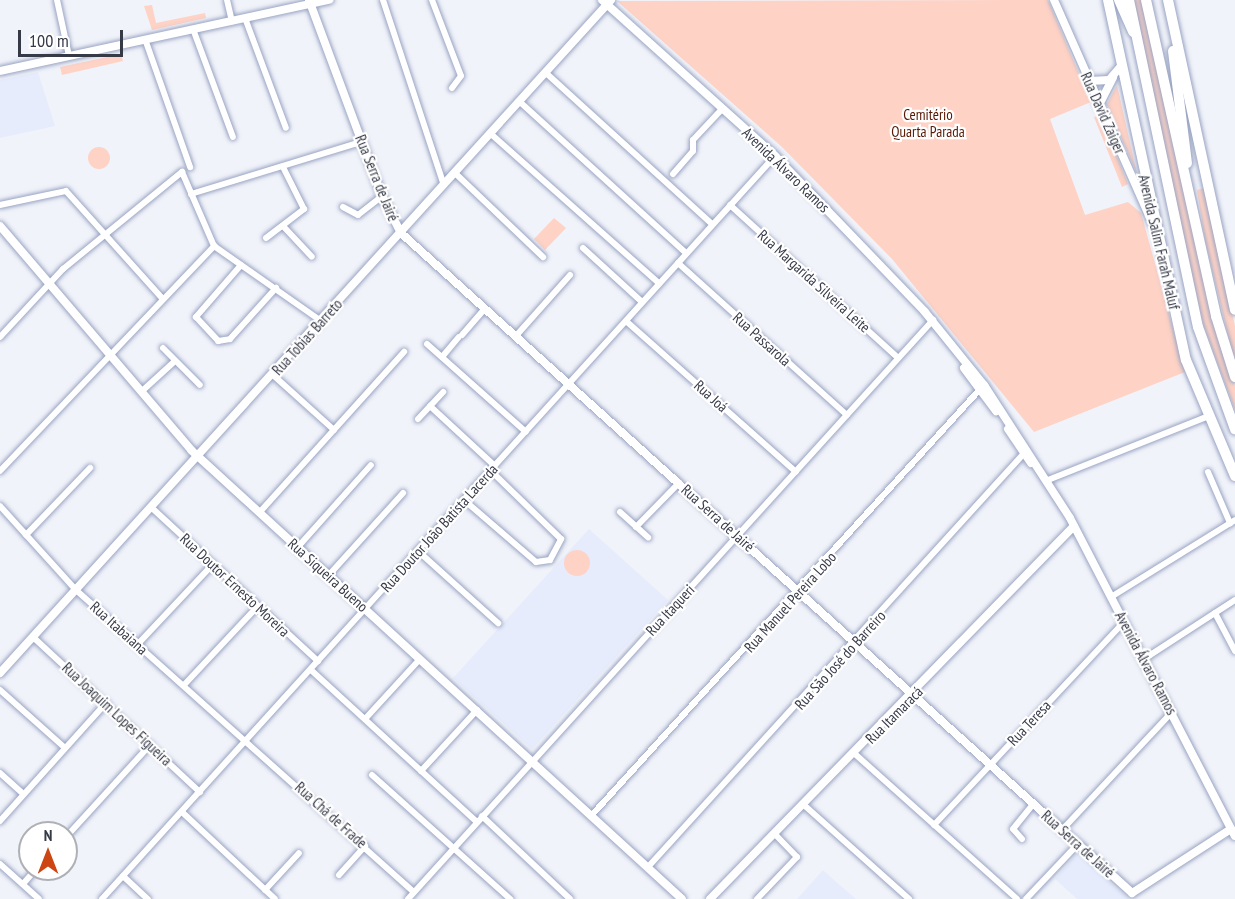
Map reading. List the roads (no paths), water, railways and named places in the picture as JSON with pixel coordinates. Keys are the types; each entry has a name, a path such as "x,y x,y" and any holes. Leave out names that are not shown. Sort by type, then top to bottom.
{"highway":[{"name":"Avenida Salim Farah Maluf","path":"1108,0 1154,226 1206,417 1235,477"},
{"path":"1119,0 1136,34"},
{"name":"Avenida Salim Farah Maluf","path":"1129,0 1198,327 1235,429"},
{"path":"1146,0 1197,229 1235,377"},
{"path":"1167,0 1197,229"},
{"path":"1167,0 1235,310"}],"main road":[{"name":"Rua Tobias Barreto","path":"0,673 520,102 606,2"},
{"name":"Avenida Álvaro Ramos","path":"606,2 775,156 933,320 1048,480 1054,492"},
{"name":"Rua Siqueira Bueno","path":"0,226 198,458 682,899"},
{"name":"Avenida Álvaro Ramos","path":"1027,451 1074,526 1234,830"},
{"name":"Rua Itamaracá","path":"710,899 914,695 1074,526"}],"street":[{"path":"57,0 69,56"},
{"path":"227,0 232,21"},
{"path":"0,71 309,2 329,0"},
{"path":"383,0 444,185"},
{"path":"432,0 461,76 452,88"},
{"name":"Rua David Zaiger","path":"1054,0 1154,226"},
{"name":"Rua Serra de Jairé","path":"309,2 382,196 401,233 1135,896 1234,830"},
{"path":"245,18 286,128"},
{"path":"193,29 233,137"},
{"path":"145,39 190,166"},
{"path":"1099,105 1121,66"},
{"path":"546,73 712,224"},
{"path":"1089,81 1113,77"},
{"path":"520,102 686,253"},
{"path":"673,174 693,151 693,140 722,109"},
{"path":"491,134 659,283"},
{"path":"191,194 284,169 361,142"},
{"name":"Rua Doutor João Batista Lacerda","path":"102,899 775,156"},
{"path":"266,238 304,206 284,169"},
{"path":"0,337 49,283 104,233 182,172 214,246 321,321"},
{"path":"455,173 543,257"},
{"path":"0,205 59,189 72,196 162,298"},
{"path":"343,207 358,215 382,196"},
{"name":"Rua Margarida Silveira Leite","path":"729,205 898,358"},
{"path":"283,226 312,257"},
{"path":"0,471 108,353 214,246"},
{"path":"583,248 642,302"},
{"name":"Rua Passarola","path":"678,263 847,416"},
{"path":"242,265 196,319 218,341 231,337 276,288"},
{"path":"515,337 570,275"},
{"path":"442,357 485,309"},
{"name":"Rua Itaqueri","path":"408,899 933,320"},
{"name":"Rua Joá","path":"626,321 796,472"},
{"path":"427,344 525,432"},
{"path":"163,348 200,385"},
{"path":"260,513 404,352"},
{"path":"141,392 175,361"},
{"path":"273,375 334,430"},
{"name":"Rua Manuel Pereira Lobo","path":"591,816 800,592 982,387"},
{"path":"418,419 443,392"},
{"path":"430,406 557,534 561,545 548,562 539,564 464,500"},
{"path":"1048,480 1206,417"},
{"name":"Rua São José do Barreiro","path":"648,867 856,644 1027,451"},
{"path":"297,548 371,465"},
{"path":"26,535 90,468"},
{"path":"1112,597 1233,521 1208,472"},
{"path":"636,527 679,483"},
{"path":"328,576 403,493"},
{"name":"Rua Itabaiana","path":"0,506 76,590 248,740"},
{"name":"Rua Doutor Ernesto Moreira","path":"152,508 318,662"},
{"path":"620,512 648,537"},
{"path":"418,551 498,623"},
{"path":"137,645 213,564"},
{"path":"1144,659 1235,600"},
{"path":"183,685 258,606"},
{"path":"1215,613 1235,651"},
{"name":"Rua Teresa","path":"934,825 1125,621"},
{"name":"Rua Joaquim Lopes Figueira","path":"33,636 200,792"},
{"path":"365,719 420,659"},
{"path":"311,670 421,771 570,899"},
{"path":"0,690 65,748"},
{"path":"0,821 106,703"},
{"path":"421,771 477,710"},
{"path":"1062,830 1172,712"},
{"name":"Rua Chá de Frade","path":"248,740 414,892"},
{"path":"78,824 150,745"},
{"path":"855,754 1017,899"},
{"path":"0,773 23,794"},
{"path":"372,775 510,899"},
{"path":"1022,839 1013,829 1033,804"},
{"path":"804,805 909,899"},
{"path":"182,812 275,899"},
{"path":"757,899 797,857 774,834"},
{"path":"1026,899 1078,844"},
{"path":"339,875 365,846"},
{"path":"265,890 299,853"},
{"path":"2,868 39,899"},
{"path":"123,876 148,899"},
{"path":"22,884 25,881"}],"park label":[{"name":"Cemitério Quarta Parada","path":"928,122"}]}
